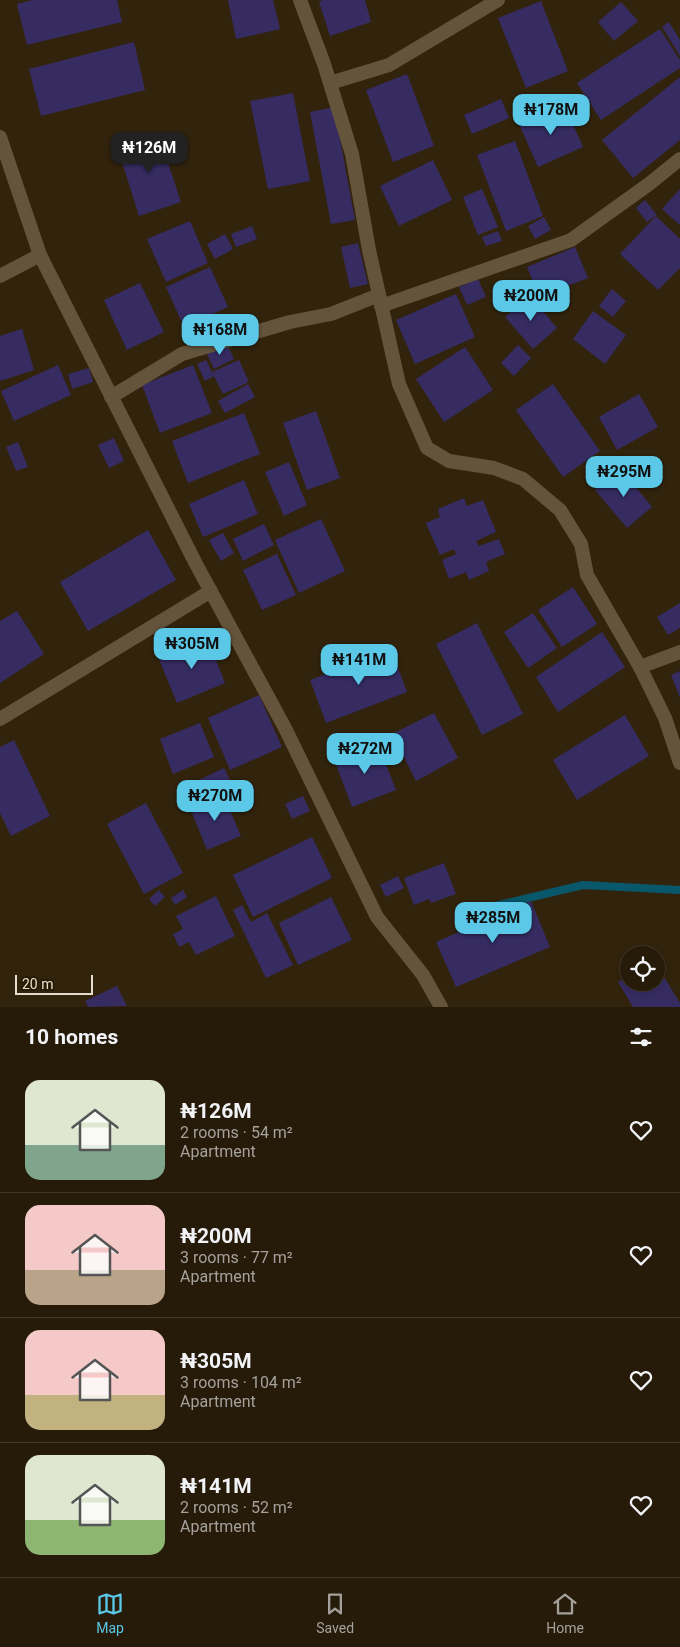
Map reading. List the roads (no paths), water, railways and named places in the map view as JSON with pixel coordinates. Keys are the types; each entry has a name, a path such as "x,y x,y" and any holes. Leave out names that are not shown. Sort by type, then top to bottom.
{"street":[{"path":"300,0 330,83 352,154 369,250 399,384 427,448 449,461 494,468 523,479 560,510 582,544 587,575 640,667 665,718 680,763"},
{"path":"330,83 389,65 498,0"},
{"path":"0,137 40,254 111,396 211,591 285,728 377,917 423,976 441,1007"},
{"path":"111,396 182,354 290,322 331,314 380,301 570,240 649,184 680,159"},
{"path":"0,276 40,254"},
{"path":"0,719 211,591"},
{"path":"640,667 680,652"}],"waterway":[{"path":"490,907 583,885 680,890"}]}
